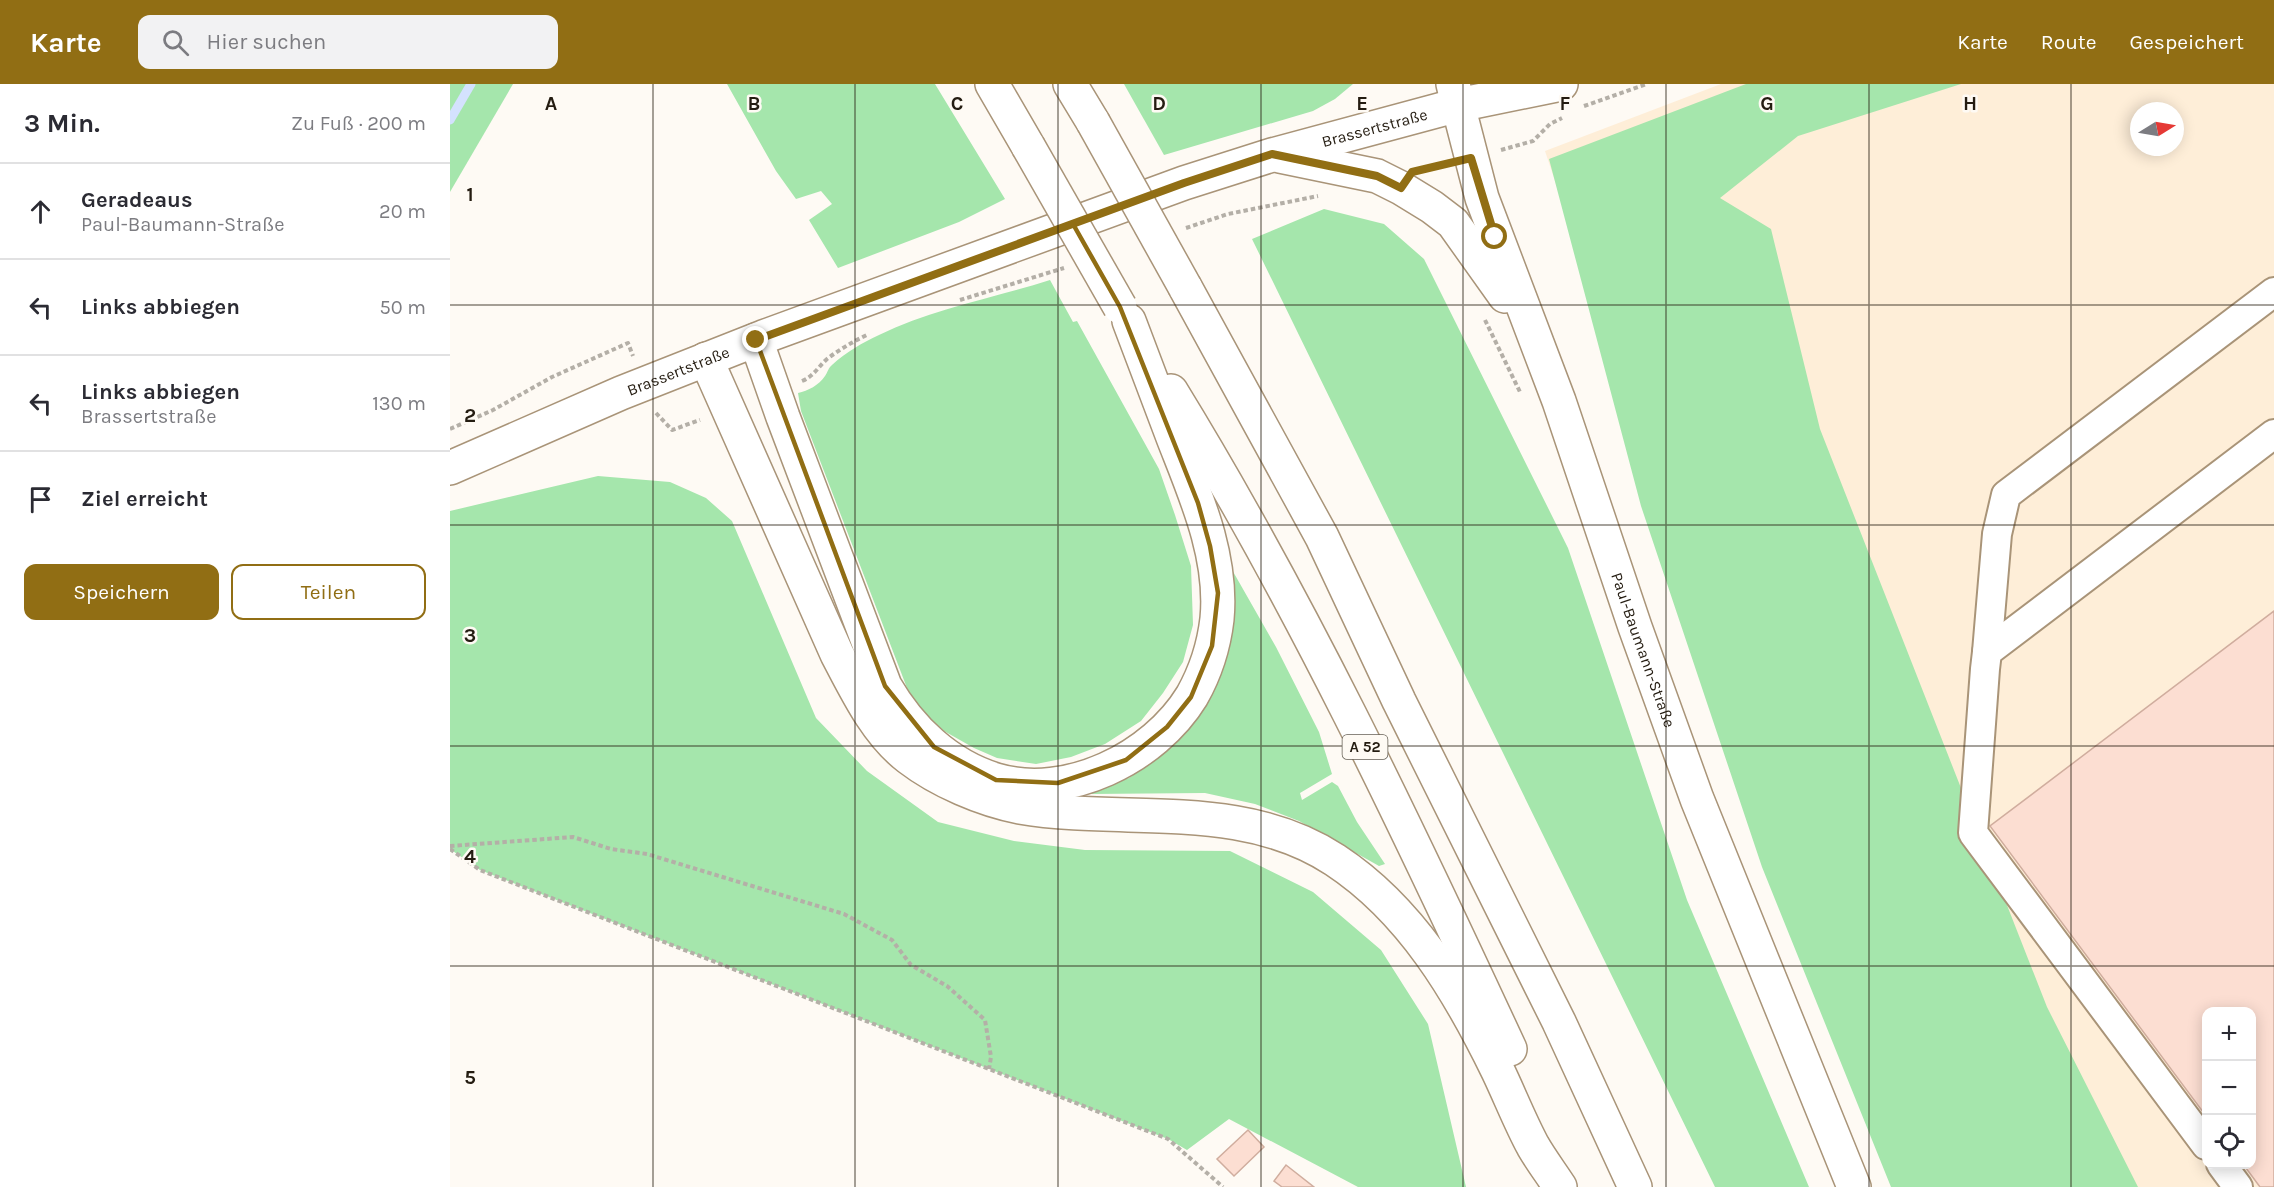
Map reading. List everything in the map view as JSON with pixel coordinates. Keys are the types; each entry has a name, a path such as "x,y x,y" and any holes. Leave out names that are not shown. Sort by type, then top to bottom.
{"main road":[{"name":"A 52","path":"993,84 1124,314 1224,477 1308,635 1416,847 1574,1187"},
{"path":"1070,84 1185,287 1322,537 1399,701 1559,1022 1635,1187"},
{"name":"Brassertstraße","path":"450,468 621,393 706,359 1184,183 1272,154 1456,95 1569,102"},
{"name":"Paul-Baumann-Straße","path":"1456,95 1471,158 1495,237 1559,401 1635,627 1697,799 1854,1187"},
{"path":"1272,154 1377,176 1432,207 1453,223 1533,334"},
{"path":"756,340 885,686 897,707 934,747 959,765 996,780 1033,784 1058,783 1081,778 1126,760 1167,727 1191,697 1212,646 1218,593 1210,546 1198,503 1124,314"},
{"path":"706,359 837,654 858,695 900,750 952,784 981,796 1020,807 1079,813 1194,817 1235,823 1276,833 1334,859 1385,899 1423,943 1458,996 1497,1069 1533,1146 1560,1187"}],"lane":[{"path":"2202,1140 1974,833 1997,534 2007,495 2274,291"},
{"path":"1987,652 2274,434"},
{"path":"2225,1169 2238,1187"}],"path":[{"path":"1471,158 1533,141 1569,102 1647,84"},
{"path":"1184,229 1228,214 1325,195"},
{"path":"956,302 988,294 1074,265"},
{"path":"1481,313 1522,396"},
{"path":"811,377 826,360 847,345 874,331"},
{"path":"450,429 492,410 552,377 628,343"},
{"path":"450,848 573,837 611,849 647,854 844,914 892,940 911,965 947,986 985,1020 991,1057 989,1069"},
{"path":"450,848 480,870 1168,1139 1223,1187"}],"highlighted area":[{"path":"1073,224 1120,307 1198,503 1210,546 1218,593 1212,646 1191,697 1167,727 1126,760 1058,783 996,780 934,747 885,686 756,340"}],"shaded area":[{"path":"1721,84 2274,84 2274,1187 1911,1187 1812,952 1545,151"}],"green space":[{"path":"450,84 513,84 450,192"},
{"path":"727,84 935,84 1005,199 959,222 838,268 809,220 832,204 821,191 796,199 776,171"},
{"path":"1124,84 1353,84 1335,99 1313,111 1164,155"},
{"path":"1746,84 1961,84 1798,136 1720,198 1771,229 1820,429 2047,1007 2138,1187 1891,1187 1762,867 1641,506 1549,159"},
{"path":"1324,209 1384,224 1424,259 1568,548 1687,900 1809,1187 1715,1187 1252,239"},
{"path":"1050,280 1073,322 1077,321 1159,469 1191,566 1193,625 1183,662 1141,721 1105,744 1071,757 1036,764 997,758 974,748 944,731 919,708 907,688 801,411 798,393 816,385 831,366 849,352 866,341 899,326 942,311"},
{"path":"598,476 670,482 706,498 732,521 816,718 867,771 938,822 1014,841 1085,850 1230,851 1313,892 1381,950 1428,1024 1466,1187 1358,1187 1229,1119 1187,1150 1168,1139 480,870 450,849 450,511"},
{"path":"1231,568 1276,647 1319,732 1332,774 1300,793 1302,800 1332,782 1338,786 1357,822 1385,864 1379,866 1299,821 1255,804 1205,793 1091,794 1089,792 1129,778 1156,759 1176,740 1226,640 1231,637 1234,596"}],"building":[{"path":"2274,611 2274,1187 2260,1187 2247,1169 2256,1169 2256,1007 2202,1007 2202,1111 1990,826"},
{"path":"1248,1130 1264,1147 1234,1176 1217,1159"},
{"path":"1286,1165 1314,1187 1282,1187 1274,1181"}],"waterway":[{"path":"450,120 471,84"}],"route":[{"path":"756,340 1184,183 1272,154 1377,176 1401,188 1412,172 1471,158 1495,237"}]}
